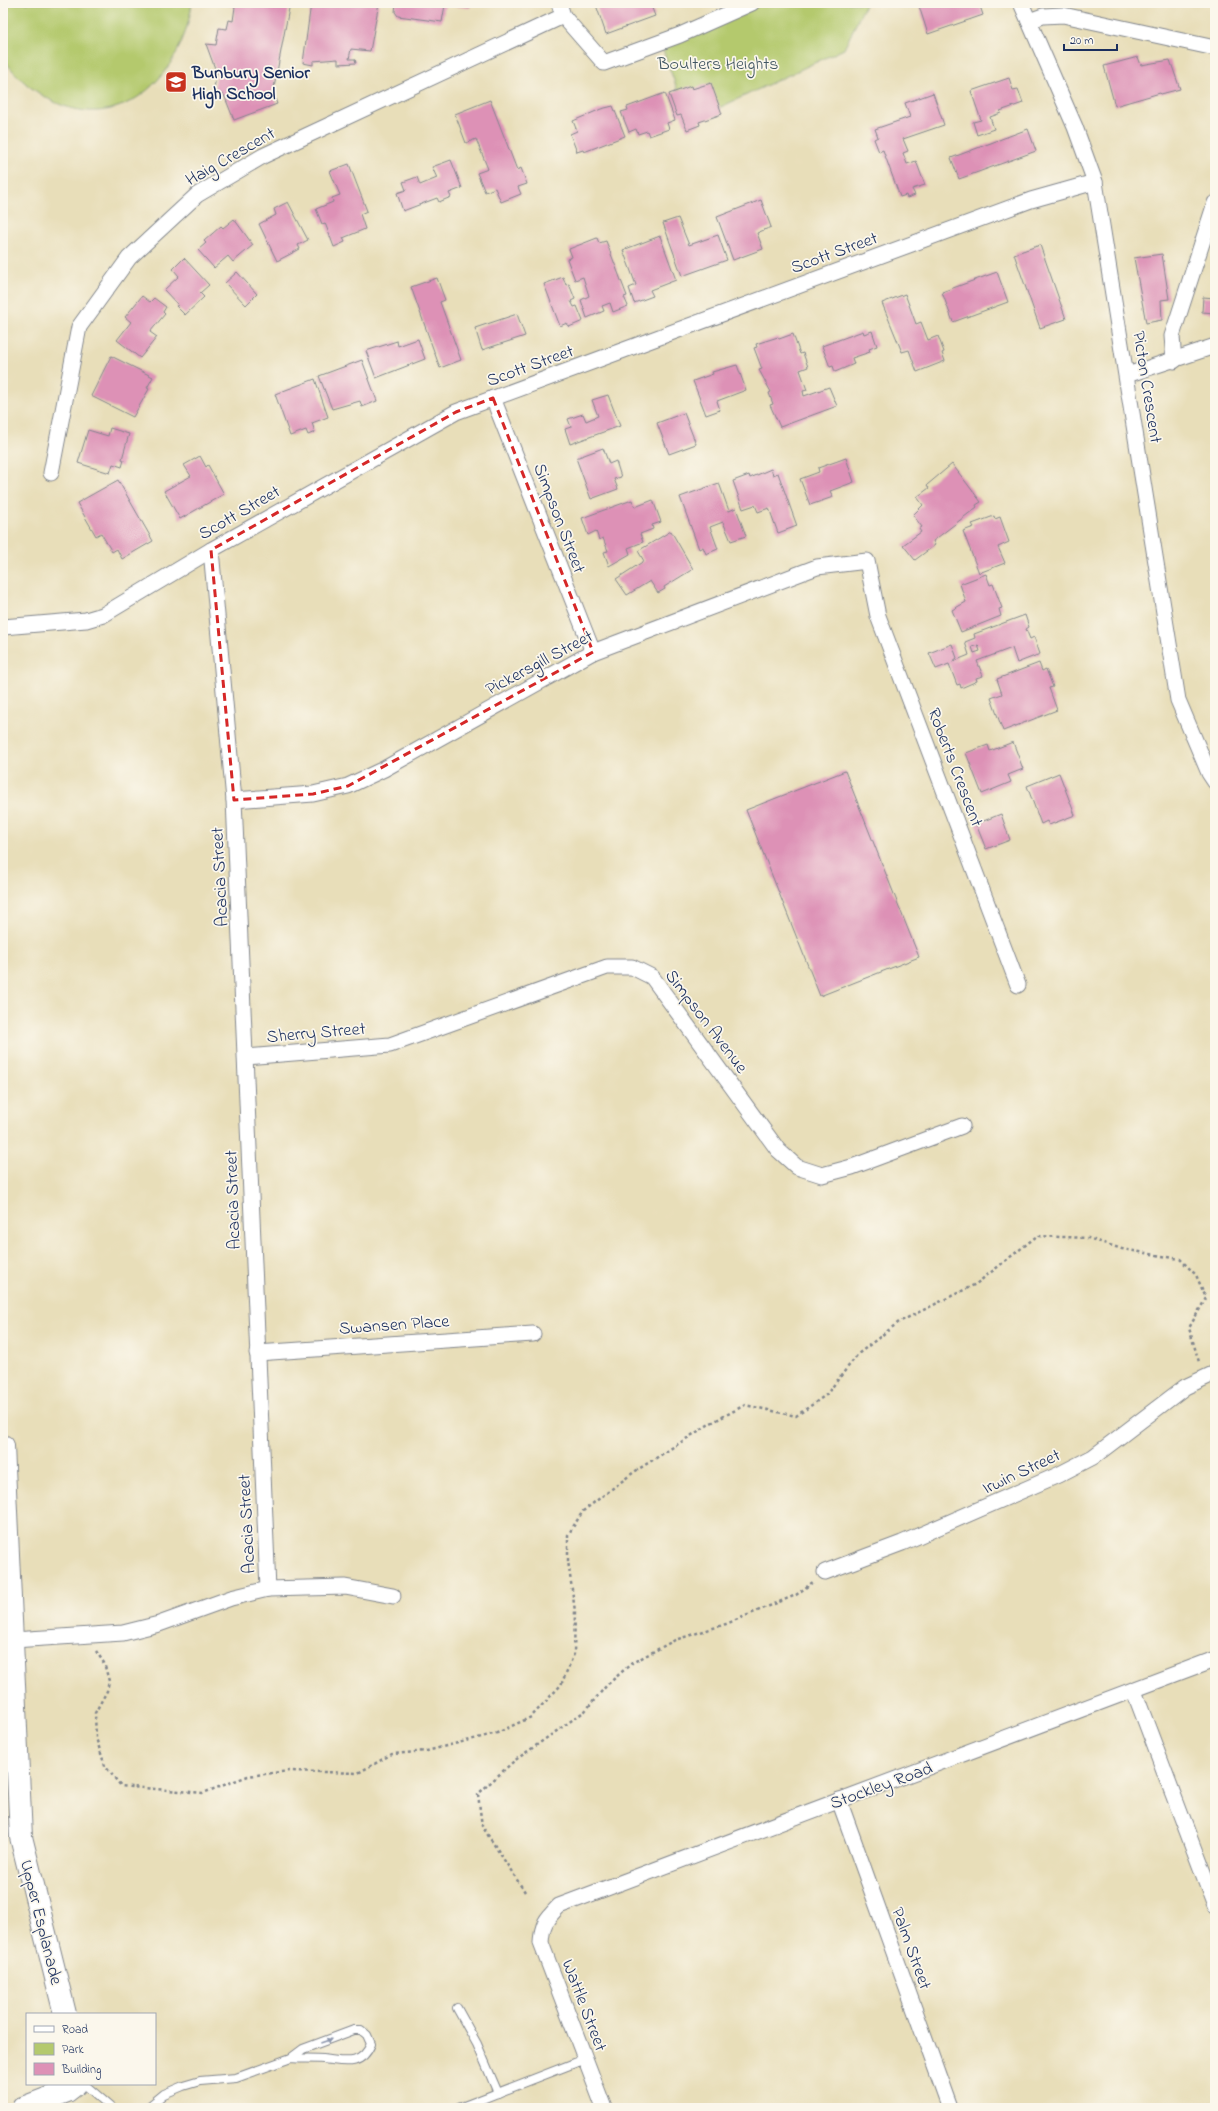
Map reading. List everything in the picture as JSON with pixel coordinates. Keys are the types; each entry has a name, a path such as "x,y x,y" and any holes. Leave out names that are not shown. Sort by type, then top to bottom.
{"street":[{"path":"561,9 604,63 680,35 752,3"},
{"name":"Picton Crescent","path":"1022,3 1075,126 1095,182 1178,700 1209,773 1215,782"},
{"name":"Haig Crescent","path":"51,472 79,327 129,258 197,195 263,156 561,9"},
{"path":"1029,21 1043,16 1063,14 1215,48"},
{"name":"Scott Street","path":"3,627 86,620 103,615 211,550 456,412 1031,200 1095,182"},
{"path":"1174,361 1172,336 1215,203"},
{"path":"1127,375 1174,361 1215,346"},
{"name":"Simpson Street","path":"493,398 593,652"},
{"name":"Acacia Street","path":"13,1640 123,1633 159,1624 231,1598 268,1589 234,800 211,550"},
{"name":"Pickersgill Street","path":"234,800 319,793 354,784 384,769 593,652 817,567 867,561"},
{"name":"Roberts Crescent","path":"867,561 878,616 1018,985"},
{"name":"Simpson Avenue","path":"390,1044 608,967 632,967 652,977 778,1150 797,1167 822,1175 852,1167 962,1126"},
{"name":"Sherry Street","path":"246,1057 390,1044"},
{"name":"Swansen Place","path":"258,1353 533,1334"},
{"name":"Irwin Street","path":"825,1572 902,1543 1058,1476 1093,1457 1185,1387 1209,1375"},
{"name":"Upper Esplanade","path":"3,1446 21,1837 65,2013"},
{"path":"268,1589 345,1587 393,1596"},
{"name":"Stockley Road","path":"550,1915 559,1906 577,1898 1134,1691 1215,1659"},
{"path":"1134,1691 1215,1905"},
{"name":"Palm Street","path":"839,1800 950,2108"},
{"name":"Wattle Street","path":"550,1915 542,1928 541,1943 604,2108"},
{"path":"23,2108 67,2091 75,2085"}],"lane":[{"path":"457,2008 477,2044 498,2093"},
{"path":"147,2108 164,2094 183,2086 200,2081 236,2078 291,2058 303,2049 354,2030 362,2030 367,2035 371,2044 368,2053 355,2061 339,2062 291,2058"},
{"path":"459,2108 585,2059"},
{"path":"85,2085 112,2108"}],"path":[{"path":"86,1635 104,1663 108,1681 106,1691 95,1713 96,1738 106,1766 121,1786 203,1793 248,1776 289,1771 358,1773 392,1754 427,1751 497,1733 531,1717 561,1685 574,1654 575,1611 568,1561 568,1535 583,1511 634,1472 711,1423 744,1405 796,1416 826,1395 858,1354 899,1322 976,1284 1037,1236 1088,1238 1122,1249 1180,1259 1196,1275 1206,1298 1189,1328 1209,1375"},
{"path":"525,1892 482,1826 478,1794 514,1761 585,1711 607,1686 632,1663 674,1640 726,1624 796,1595 825,1572"}],"highlighted area":[{"path":"493,398 593,652 348,786 313,794 234,800 211,550 456,412"}],"green space":[{"path":"3,3 192,3 185,32 173,59 157,81 137,98 114,108 88,111 61,105 33,89 25,83 7,64 4,59 2,49"},
{"name":"Boulters Heights","path":"752,3 866,3 844,49 689,122 660,42"}],"building":[{"path":"218,3 290,3 273,93 277,104 234,120 224,95 213,92 217,74 206,44 216,45 219,28 227,29 229,20 233,21 235,7"},
{"path":"311,3 379,3 370,51 351,49 349,59 355,59 356,63 338,64 338,59 313,61 313,65 303,63"},
{"path":"396,3 471,3 470,8 445,5 442,22 398,16 395,12"},
{"path":"598,3 625,3 626,7 636,3 650,3 655,16 606,34 596,5"},
{"path":"918,3 979,3 983,15 928,34"},
{"path":"1138,57 1141,65 1170,60 1180,89 1115,106 1104,66"},
{"path":"1009,78 1013,90 1018,89 1023,103 1000,111 1001,113 990,117 994,129 977,135 973,122 981,120 971,91"},
{"path":"711,83 722,114 699,122 700,125 687,130 681,115 677,116 669,94 691,86 692,89"},
{"path":"665,93 675,120 667,123 669,129 649,136 647,131 638,134 636,129 629,132 621,112 628,110 627,107"},
{"path":"933,93 944,125 903,139 908,151 903,153 907,164 916,161 925,185 912,189 915,195 907,198 906,195 900,197 883,150 879,152 874,139 878,137 875,129 910,117 905,103"},
{"path":"490,100 517,170 521,168 527,184 518,187 521,194 501,202 495,188 485,192 477,173 488,169 476,139 466,143 455,114"},
{"path":"613,106 625,136 584,152 583,150 577,152 570,134 577,131 573,121 601,109"},
{"path":"1028,129 1036,151 959,179 951,158"},
{"path":"451,160 462,188 449,193 451,197 439,202 437,198 403,211 397,193 406,190 403,182 417,177 420,185 437,178 432,167"},
{"path":"349,164 367,211 360,214 365,229 343,238 345,242 334,247 325,223 322,224 316,209 333,202 332,198 340,195 330,171"},
{"path":"761,200 771,227 757,233 763,249 733,260 717,217"},
{"path":"288,202 308,240 298,245 300,249 277,261 259,224 276,215 274,209"},
{"path":"678,218 689,245 718,235 727,260 682,276 663,223"},
{"path":"234,219 253,245 233,262 228,256 214,268 198,250 206,243 204,241 221,226 223,228"},
{"path":"660,236 676,280 650,290 653,296 634,303 629,288 636,285 623,250"},
{"path":"597,238 599,243 606,241 627,296 624,297 628,306 613,312 610,303 602,306 604,311 587,318 581,300 589,296 583,277 575,280 567,259 572,257 569,249"},
{"path":"1040,245 1066,319 1040,328 1014,254"},
{"path":"1162,254 1169,299 1161,300 1162,320 1146,323 1134,258"},
{"path":"184,258 209,285 200,293 204,297 185,315 164,290 179,276 173,269"},
{"path":"237,272 257,294 246,305 225,283"},
{"path":"997,272 1008,302 953,322 942,292"},
{"path":"563,277 566,285 569,284 575,299 571,301 574,307 577,306 583,321 569,327 567,323 560,326 544,284"},
{"path":"437,278 445,300 440,302 461,360 440,368 411,287"},
{"path":"905,294 916,324 921,322 928,340 938,336 944,352 942,353 945,361 917,372 909,350 902,352 882,303"},
{"path":"142,296 150,302 154,298 166,307 163,312 165,314 150,332 157,337 140,358 117,340 131,322 125,317"},
{"path":"1203,297 1215,298 1215,313 1202,312"},
{"path":"517,314 525,336 482,350 475,328"},
{"path":"863,331 864,334 872,331 877,346 869,349 870,352 852,358 854,364 835,372 833,366 830,367 822,346"},
{"path":"793,334 800,354 803,353 808,367 800,370 807,390 803,391 804,396 829,387 837,406 780,427 770,405 773,404 769,393 771,392 759,370 762,369 754,348 757,347 756,344"},
{"path":"418,339 425,359 376,378 366,351 397,341 398,346"},
{"path":"111,356 153,377 147,388 149,389 133,417 91,396"},
{"path":"362,360 377,401 362,407 360,401 332,409 319,376"},
{"path":"737,365 746,390 717,401 720,410 706,415 693,381 713,374 712,372"},
{"path":"315,379 328,417 312,423 315,432 308,435 306,430 290,436 275,394"},
{"path":"608,395 620,426 570,444 565,429 571,427 568,419 583,414 586,421 598,416 592,400"},
{"path":"684,413 696,444 669,454 657,423"},
{"path":"110,428 129,434 122,459 124,460 122,467 113,464 110,473 78,463 88,430 108,436"},
{"path":"603,448 609,464 616,461 621,477 614,479 618,489 591,499 576,458"},
{"path":"200,456 206,467 208,465 224,494 180,519 164,491 191,476 184,465"},
{"path":"846,458 854,482 830,491 833,497 810,505 800,479 819,472 818,468"},
{"path":"952,464 981,502 976,505 977,507 933,541 935,545 915,560 903,545 921,532 919,529 922,527 913,515 923,505 917,497 929,488 927,485"},
{"path":"771,469 773,475 778,473 797,526 778,533 769,508 758,512 755,505 743,509 733,481 749,475 750,478"},
{"path":"118,480 153,541 122,559 117,549 112,552 101,533 96,536 77,503"},
{"path":"719,483 729,511 736,508 746,536 731,541 723,522 710,527 718,549 706,554 703,547 699,549 680,497"},
{"path":"632,500 635,507 653,500 661,522 652,525 653,529 640,534 643,542 628,548 630,554 609,566 604,552 608,551 603,538 599,540 596,531 588,535 582,518"},
{"path":"994,516 995,519 1000,517 1009,542 998,547 1005,563 979,573 963,531 974,527 972,524"},
{"path":"671,531 693,569 664,587 665,589 658,593 650,581 627,595 616,579 644,561 638,551"},
{"path":"986,574 990,585 993,584 1002,608 999,609 1001,616 961,632 952,610 966,602 960,584"},
{"path":"1025,615 1029,627 1026,629 1030,639 1034,637 1040,654 1017,663 1012,648 977,661 983,676 976,678 977,681 961,688 960,684 957,685 949,664 936,669 929,653 952,644 957,658 952,662 969,655 965,642 975,638 974,634","holes":["978,645 980,651 974,653 972,647"]},
{"path":"1039,663 1042,671 1046,669 1053,687 1049,688 1057,710 1003,731 991,698 1002,694 997,679"},
{"path":"1013,742 1023,769 1008,775 1011,782 982,794 966,753 988,745 990,751"},
{"path":"845,771 919,957 820,996 746,810"},
{"path":"1059,773 1075,815 1049,825 1047,821 1041,824 1027,786"},
{"path":"1001,814 1010,840 986,849 976,824"}],"place":[{"name":"Bunbury Senior High School","path":"176,82"}]}
